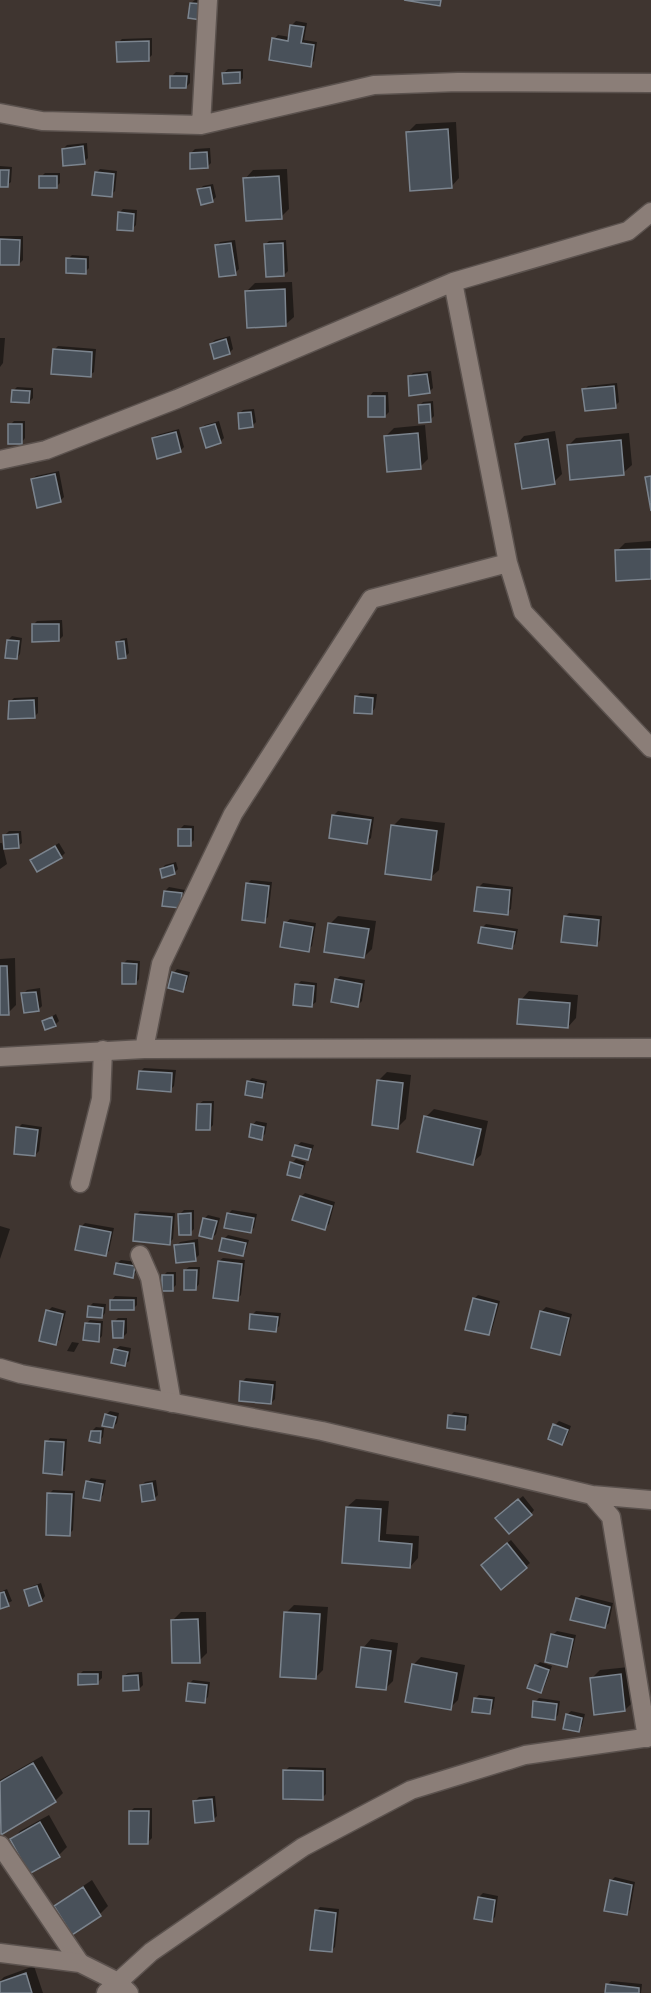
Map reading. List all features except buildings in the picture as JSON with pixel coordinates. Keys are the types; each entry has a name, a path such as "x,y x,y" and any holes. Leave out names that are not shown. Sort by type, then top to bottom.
{"street":[{"path":"201,125 208,0"},
{"path":"0,113 42,121 201,125 374,85 458,82 651,84"},
{"path":"0,460 46,450 166,403 453,282 628,231 651,212"},
{"path":"453,282 508,563 523,612 651,748"},
{"path":"144,1049 161,964 232,814 371,599 508,563"},
{"path":"0,1057 144,1049 651,1048"},
{"path":"80,1183 101,1099 103,1050"},
{"path":"140,1255 150,1278 172,1403"},
{"path":"0,1368 21,1374 322,1431 592,1495 651,1500"},
{"path":"0,1845 80,1963 118,1989 152,1952 303,1847 411,1790 525,1755 649,1737 611,1517 592,1495"},
{"path":"0,1953 80,1963"}]}
